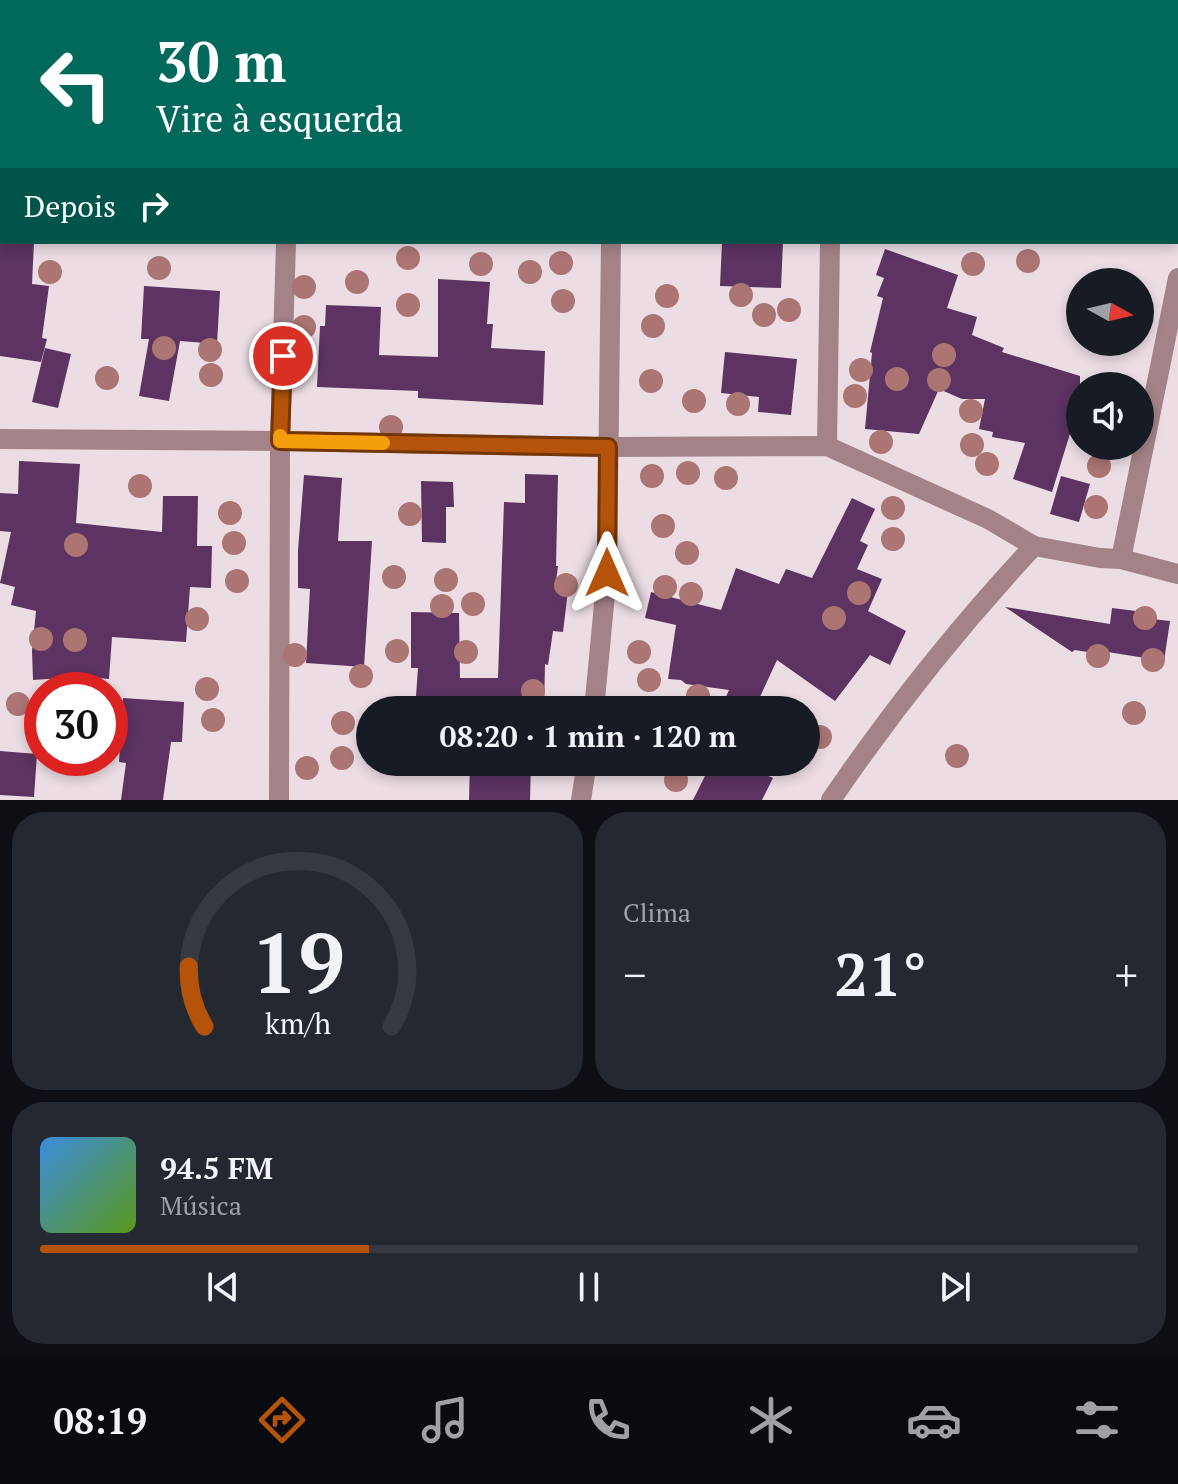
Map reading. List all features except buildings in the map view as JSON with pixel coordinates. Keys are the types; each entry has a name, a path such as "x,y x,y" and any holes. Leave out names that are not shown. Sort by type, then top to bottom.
{"street":[{"path":"279,800 280,441 286,244"},
{"path":"595,696 607,573 611,244"},
{"path":"827,446 830,244"},
{"path":"1121,559 1178,278"},
{"path":"0,439 608,447 827,446 988,519 1034,546 1121,559 1178,574"},
{"path":"831,800 870,743 995,588 1034,546"},
{"path":"581,800 585,776"}],"slow traffic":[{"path":"280,436 280,441 383,443"}],"route":[{"path":"283,356 280,441 608,447 607,573"}]}
